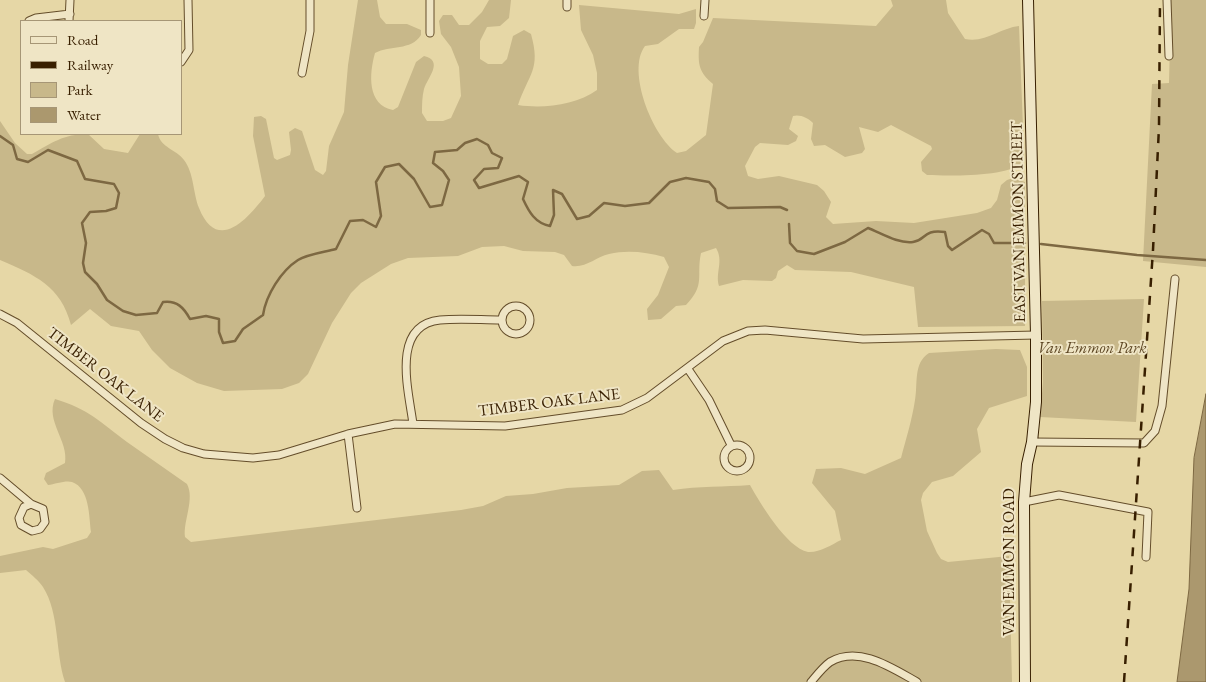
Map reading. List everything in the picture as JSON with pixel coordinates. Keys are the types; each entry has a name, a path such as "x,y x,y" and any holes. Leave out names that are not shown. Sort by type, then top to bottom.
{"street":[{"path":"31,20 36,18 69,18 70,0"},
{"path":"183,59 189,50 188,0"},
{"path":"302,73 310,32 310,0"},
{"path":"430,0 430,33"},
{"path":"704,16 705,0"},
{"name":"EAST VAN EMMON STREET","path":"1028,0 1036,335 1036,402 1032,442"},
{"path":"1167,0 1169,56"},
{"path":"1032,442 1144,443 1155,431 1162,406 1175,279"},
{"path":"515,306 526,310 530,321 525,331 514,334 506,331 501,320 507,309 515,306"},
{"name":"TIMBER OAK LANE","path":"0,314 17,323 140,423 183,448 204,454 253,458 279,455 348,434 395,424 505,426 622,410 636,405 688,369 723,341 748,331 765,330 870,339 1036,335"},
{"path":"413,424 405,358 410,340 423,325 438,320 501,320"},
{"path":"688,369 710,400 731,445"},
{"path":"348,434 357,508"},
{"name":"VAN EMMON ROAD","path":"1025,682 1024,502 1027,464 1032,442"},
{"path":"0,478 31,504"},
{"path":"1024,502 1059,495 1148,512 1146,557"},
{"path":"811,682 830,662 854,657 880,662 916,682"}],"green space":[{"path":"358,0 377,0 380,17 386,24 407,24 421,30 421,35 417,40 406,46 375,53 371,79 374,95 378,102 393,110 398,107 416,62 424,56 430,58 434,65 424,89 422,113 427,121 443,121 451,118 461,96 459,67 451,47 441,34 439,21 443,15 452,15 459,25 469,25 482,12 489,0 511,0 509,18 500,26 487,27 480,41 480,59 488,64 502,64 507,59 513,36 524,30 531,34 535,56 534,64 518,105 559,105 579,99 597,90 597,73 593,55 581,30 579,5 679,14 696,9 694,29 679,29 658,44 645,46 640,57 640,87 651,119 668,145 677,153 686,151 706,135 713,84 700,68 699,47 713,18 876,26 893,6 891,0 946,0 948,13 965,39 980,39 1019,26 1024,152 1023,163 1015,168 977,175 927,175 922,171 921,162 932,149 931,146 891,125 878,132 859,127 865,149 862,153 845,157 825,145 814,146 811,139 813,123 804,117 798,116 793,116 789,129 798,136 796,141 788,145 760,143 755,147 745,166 748,176 758,179 779,176 817,185 824,191 831,202 826,217 833,224 876,221 914,223 977,213 991,208 997,200 1001,185 1007,180 1013,178 1025,182 1025,326 918,327 914,287 851,272 795,270 787,265 778,271 776,278 772,281 743,280 719,286 719,258 716,248 701,253 698,286 686,305 676,306 661,319 648,320 647,309 658,295 669,267 664,257 623,252 604,255 586,264 572,266 564,255 555,252 523,251 504,246 482,247 458,256 408,258 391,264 361,283 351,293 332,323 308,374 299,383 282,389 224,391 197,383 170,368 152,350 139,331 111,326 90,309 71,325 61,300 53,291 35,277 0,260 0,121 15,143 27,154 32,154 65,137 76,135 89,135 104,149 128,153 139,135 158,135 162,142 181,156 187,165 192,177 199,208 206,221 214,228 223,230 232,228 241,222 265,196 253,136 254,117 261,116 266,119 274,158 277,160 290,155 289,132 295,128 302,131 315,170 323,175 326,171 329,146 344,112 348,65"},
{"path":"1171,0 1206,0 1206,267 1143,261 1152,84 1169,83"},
{"name":"Van Emmon Park","path":"1144,299 1136,422 1040,417 1043,382 1042,301"},
{"path":"996,349 1020,350 1027,367 1027,396 989,408 977,429 981,452 953,476 932,482 923,493 921,500 927,531 941,559 948,562 1009,556 1012,682 65,682 55,621 43,587 26,570 0,573 0,556 43,547 53,549 87,538 91,532 88,504 78,485 67,481 48,485 44,479 46,473 65,463 64,447 53,415 55,399 77,407 94,417 187,484 190,496 185,537 191,542 461,510 483,506 506,496 533,494 567,488 619,485 642,471 659,470 673,490 750,485 783,534 800,549 808,552 825,548 841,540 835,511 812,483 816,469 841,468 865,474 901,458 914,407 918,368 924,357 929,353"}],"water":[{"path":"1206,394 1206,682 1177,682 1189,589 1194,458"}],"waterway":[{"path":"0,136 13,145 17,159 28,162 48,150 77,161 85,179 114,184 119,193 116,208 90,212 82,223 86,243 83,263 85,272 97,284 107,300 123,311 136,315 157,313 163,302 172,302 180,306 190,319 206,316 219,319 219,332 223,343 235,341 243,329 263,315 267,300 275,284 286,270 298,260 336,249 350,221 363,220 376,227 381,216 376,182 385,167 399,164 414,179 430,207 442,205 449,180 443,171 433,163 435,152 457,150 465,143 477,139 488,145 492,153 502,158 498,168 484,169 474,180 479,188 519,176 528,182 523,199 536,220 545,225 550,226 554,215 553,190 562,194 577,219 589,216 604,203 625,206 649,203 670,182 686,178 709,182 715,189 717,201 728,208 780,207 787,210"},
{"path":"789,224 790,243 797,251 814,254 845,242 868,228 896,240 907,242 917,241 928,233 945,232 948,246 952,250 982,230 989,234 994,243 1025,243"},
{"path":"1041,244 1137,255 1206,260"}],"railway":[{"path":"1124,682 1153,250 1159,127 1160,0"}]}
